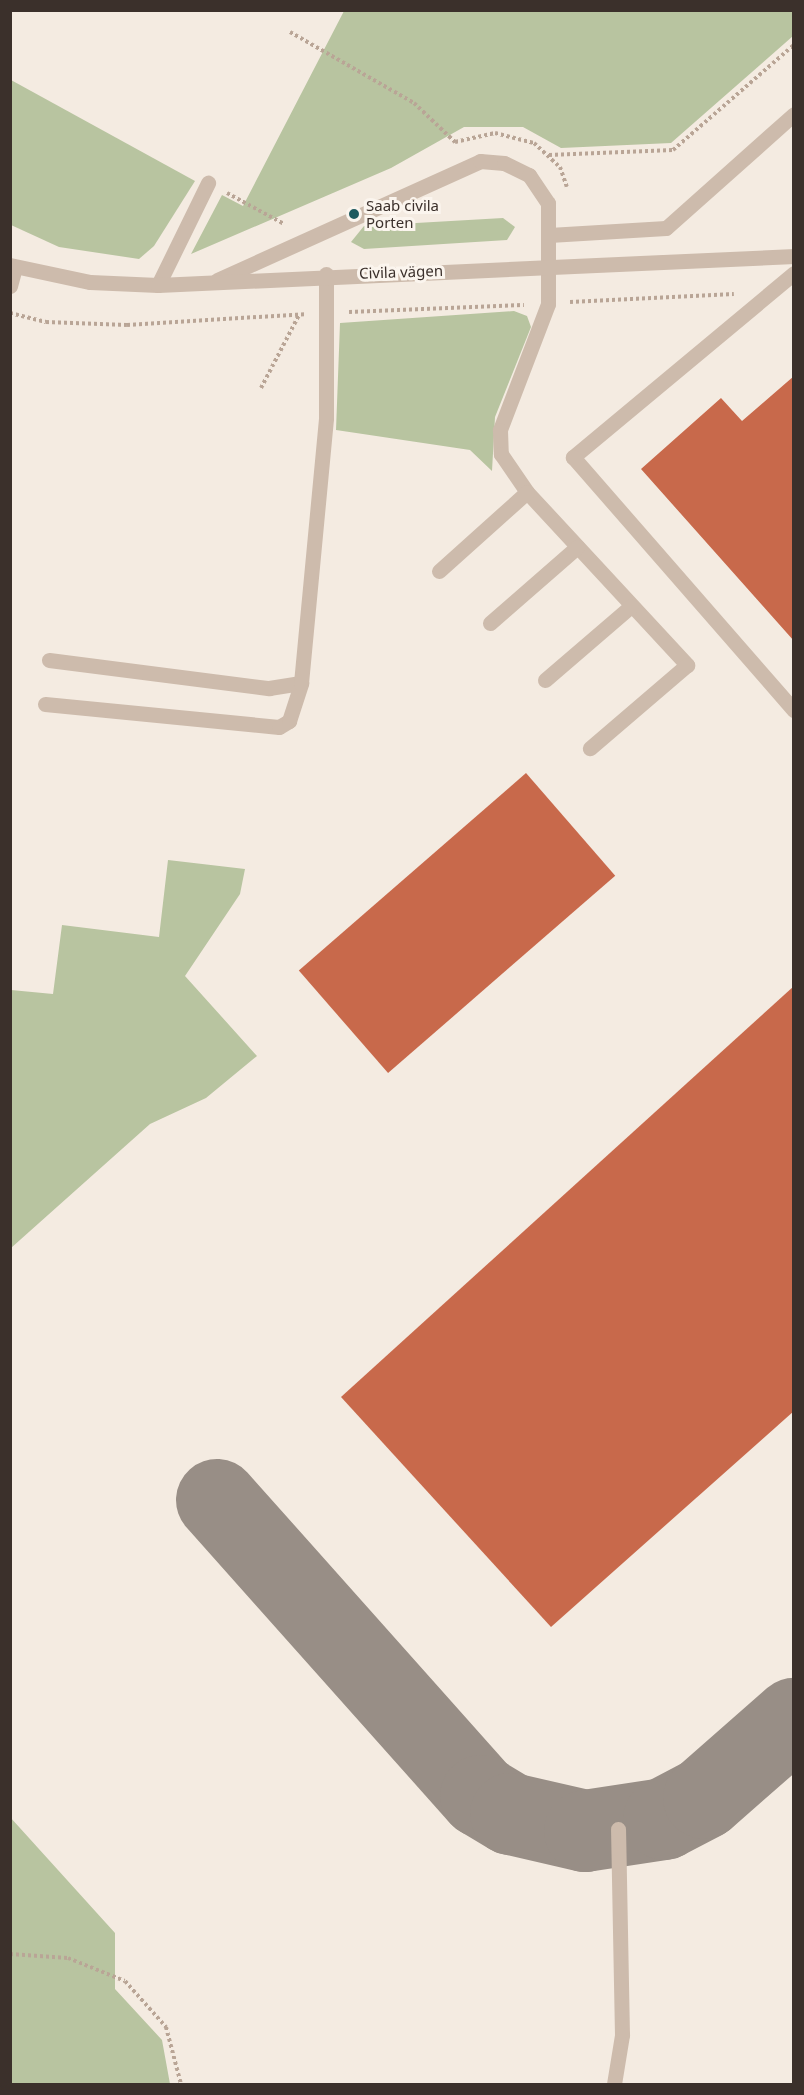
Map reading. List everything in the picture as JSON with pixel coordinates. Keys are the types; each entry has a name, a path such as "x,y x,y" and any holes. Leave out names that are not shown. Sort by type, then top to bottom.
{"street":[{"path":"549,235 666,228 794,114"},
{"path":"218,280 306,236 480,161 504,163 529,175 548,203 550,266 548,304 500,430 501,454 527,492 687,665 590,748"},
{"path":"158,285 208,183"},
{"name":"Civila vägen","path":"13,266 90,282 158,285 326,274 794,256"},
{"path":"10,286 13,266"},
{"path":"794,273 573,457 794,710"},
{"path":"45,704 279,727 289,721 301,683 326,418 326,274"},
{"path":"440,571 527,492"},
{"path":"490,623 577,547"},
{"path":"545,680 631,606"},
{"path":"49,660 269,688 301,683"},
{"path":"614,2085 622,2035 618,1830"}],"path":[{"path":"290,32 414,102 455,142"},
{"path":"549,155 673,150 794,45"},
{"path":"208,183 306,236"},
{"path":"10,313 45,322 127,325 299,314 548,304 711,294 763,298"},
{"path":"261,388 299,314"},
{"path":"10,1954 68,1958 125,1981 166,2027 181,2085"}],"green space":[{"path":"344,11 793,11 793,36 671,143 561,148 523,127 464,127 391,168 191,254 222,195 243,206"},
{"path":"11,80 195,181 154,246 139,259 59,247 11,225"},
{"path":"503,218 515,227 507,240 364,249 351,242 364,226"},
{"path":"514,311 527,316 531,327 495,417 492,471 470,450 336,430 340,323"},
{"path":"168,860 245,869 240,894 185,976 257,1056 206,1098 150,1124 11,1248 11,990 53,994 62,925 159,937"},
{"path":"10,1817 115,1933 115,1989 162,2040 170,2084 11,2084"}],"building":[{"path":"794,376 794,641 641,469 721,398 742,421"},
{"path":"526,773 615,876 388,1073 299,970"},
{"path":"794,986 794,1411 551,1627 341,1397"}],"taxiway":[{"path":"217,1500 481,1796 511,1814 585,1831 664,1819 704,1798 794,1719"}],"place":[{"name":"Saab civila Porten","path":"354,214"}]}
